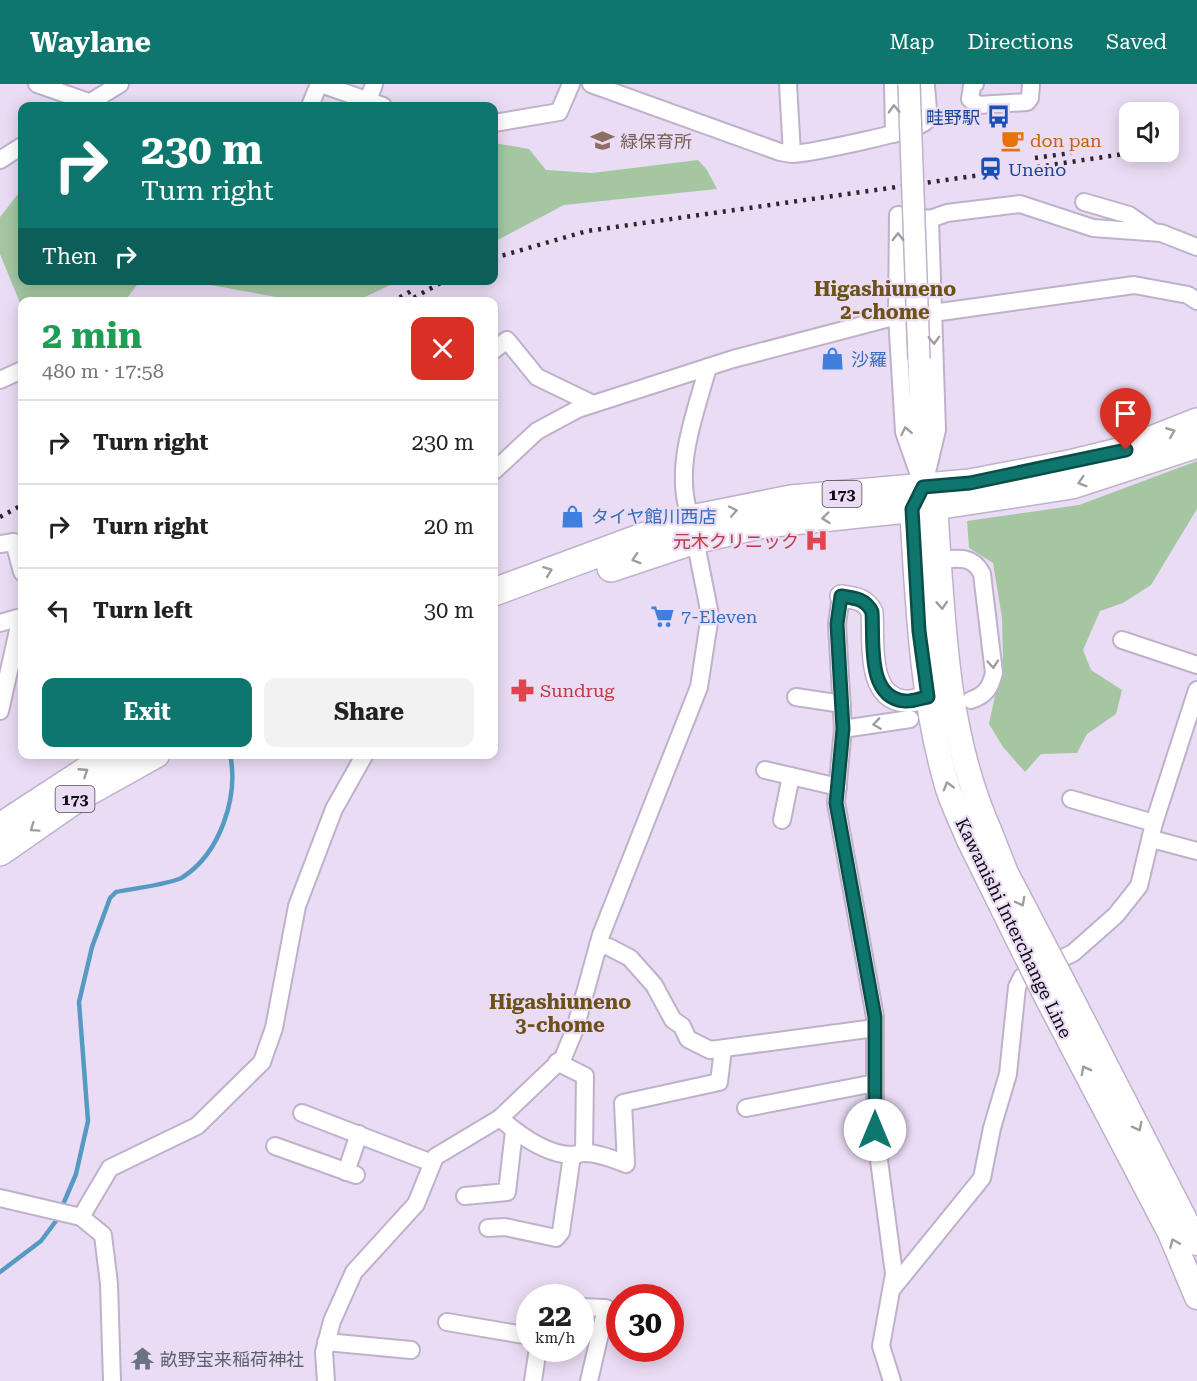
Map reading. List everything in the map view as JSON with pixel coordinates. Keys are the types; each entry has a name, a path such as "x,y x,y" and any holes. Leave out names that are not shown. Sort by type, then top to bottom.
{"highway":[{"name":"173","path":"923,501 970,483 1070,464 1126,450 1197,422"},
{"name":"173","path":"498,591 791,499 923,501 1072,485 1197,444"},
{"name":"173","path":"498,610 628,561 693,530"},
{"name":"173","path":"0,827 104,759"},
{"name":"173","path":"0,852 79,797 147,759"}],"main road":[{"name":"Kawanishi Interchange Line","path":"923,501 939,560 944,634 956,724 973,794 979,835"},
{"name":"Kawanishi Interchange Line","path":"923,501 919,631 931,721 949,790 1006,873 1054,987 1170,1233 1197,1297"},
{"name":"Kawanishi Interchange Line","path":"1054,987 1197,1243"}],"street":[{"path":"37,84 83,102"},
{"path":"95,102 120,84"},
{"path":"312,102 320,84 370,102"},
{"path":"374,84 375,102"},
{"path":"498,122 559,112 571,84"},
{"path":"591,84 628,90 792,154 894,134 925,122 926,84"},
{"path":"788,84 792,154"},
{"path":"893,84 894,134"},
{"path":"909,84 923,501"},
{"path":"975,84 969,92 970,99 978,105 1024,104 1030,98 1031,84"},
{"path":"0,160 18,149"},
{"path":"1084,202 1129,215 1153,232"},
{"path":"923,501 904,432 897,316 898,214 930,219 947,213 1020,204 1093,228 1153,232 1169,235 1197,247"},
{"path":"923,501 937,430 930,219"},
{"path":"498,467 537,431 578,409 708,367 897,316 933,314 1134,285 1188,295 1197,301"},
{"path":"498,347 507,340 537,377 593,404"},
{"path":"326,1381 324,1352 326,1342 332,1321 354,1272 416,1204 435,1157 500,1118 563,1058 575,1029 598,945 699,687 710,615 693,530 685,506 684,458 708,367"},
{"path":"0,380 18,372"},
{"path":"0,544 14,542 18,557"},
{"path":"939,560 964,558 977,563 982,574 994,673 991,687 983,696 971,700"},
{"path":"892,1381 881,1346 894,1274 875,1130 875,1028 872,996 836,803 843,729 837,624 841,596 857,598 868,604 872,612 876,677 882,690 891,698 906,702 928,697"},
{"path":"0,623 18,616"},
{"path":"0,711 18,632"},
{"path":"1122,640 1197,665"},
{"path":"891,1290 982,1178 992,1128 1008,1074 1017,987 1022,977 1073,953 1116,915 1139,886 1153,831 1190,735 1197,690"},
{"path":"796,697 842,704"},
{"path":"843,729 910,719"},
{"path":"81,1217 110,1168 197,1126 262,1062 274,1028 297,906 334,809 363,759"},
{"path":"765,770 838,787"},
{"path":"782,820 791,776"},
{"path":"1071,799 1197,851"},
{"path":"598,945 609,946 630,958 654,985 672,1020 682,1026 688,1039 710,1050 875,1028"},
{"path":"500,1118 514,1131 550,1150 606,1156 626,1164 623,1103 719,1082 723,1049"},
{"path":"488,1228 505,1227 556,1238 561,1232 578,1154 585,1076 558,1062"},
{"path":"746,1108 875,1083"},
{"path":"302,1113 432,1163"},
{"path":"465,1196 507,1192 514,1131"},
{"path":"275,1146 351,1174 359,1134"},
{"path":"0,1198 81,1217 103,1235 109,1284 112,1381"},
{"path":"594,1308 606,1308 594,1360"},
{"path":"447,1322 516,1334"},
{"path":"326,1342 411,1350"},
{"path":"533,1381 536,1362"},
{"path":"589,1381 593,1362"}],"green space":[{"path":"498,144 529,149 546,170 592,173 698,160 707,170 717,189 564,205 498,240"},
{"path":"18,194 18,285 137,285 128,297 18,298 0,254 0,217"},
{"path":"210,285 390,285 365,297 276,297"},
{"path":"1197,461 1197,509 1151,585 1123,603 1100,611 1083,650 1091,670 1122,690 1116,714 1087,734 1077,753 1041,754 1025,772 1003,747 989,724 1003,657 1002,618 993,563 969,548 967,521 1079,505"}],"waterway":[{"path":"0,1272 41,1241 56,1221 76,1174 88,1121 79,1002 92,947 110,898 116,892 178,880 196,867 217,839 224,823 232,788 231,759"}],"railway":[{"path":"1035,158 1071,153"},
{"path":"1037,167 1119,155"},
{"path":"498,257 587,231 988,174"},
{"path":"415,297 437,285"},
{"path":"401,297 413,290"},
{"path":"0,517 18,507"}],"place":[{"name":"畦野駅","path":"998,117"},
{"name":"don pan","path":"1012,140"},
{"name":"緑保育所","path":"602,141"},
{"name":"Uneno","path":"990,169"},
{"name":"沙羅","path":"833,359"},
{"name":"タイヤ館川西店","path":"573,516"},
{"name":"元木クリニック","path":"817,541"},
{"name":"7-Eleven","path":"663,616"},
{"name":"Sundrug","path":"522,690"},
{"name":"畝野宝来稲荷神社","path":"142,1359"}],"district":[{"name":"Higashiuneno 2-chome","path":"885,300"},
{"name":"Higashiuneno 3-chome","path":"560,1014"}],"route":[{"path":"875,1130 875,1017 836,803 843,729 837,624 841,596 857,598 868,604 872,612 876,677 882,690 891,698 906,702 928,697 919,631 912,509 923,487 970,483 1070,464 1126,450"}]}
